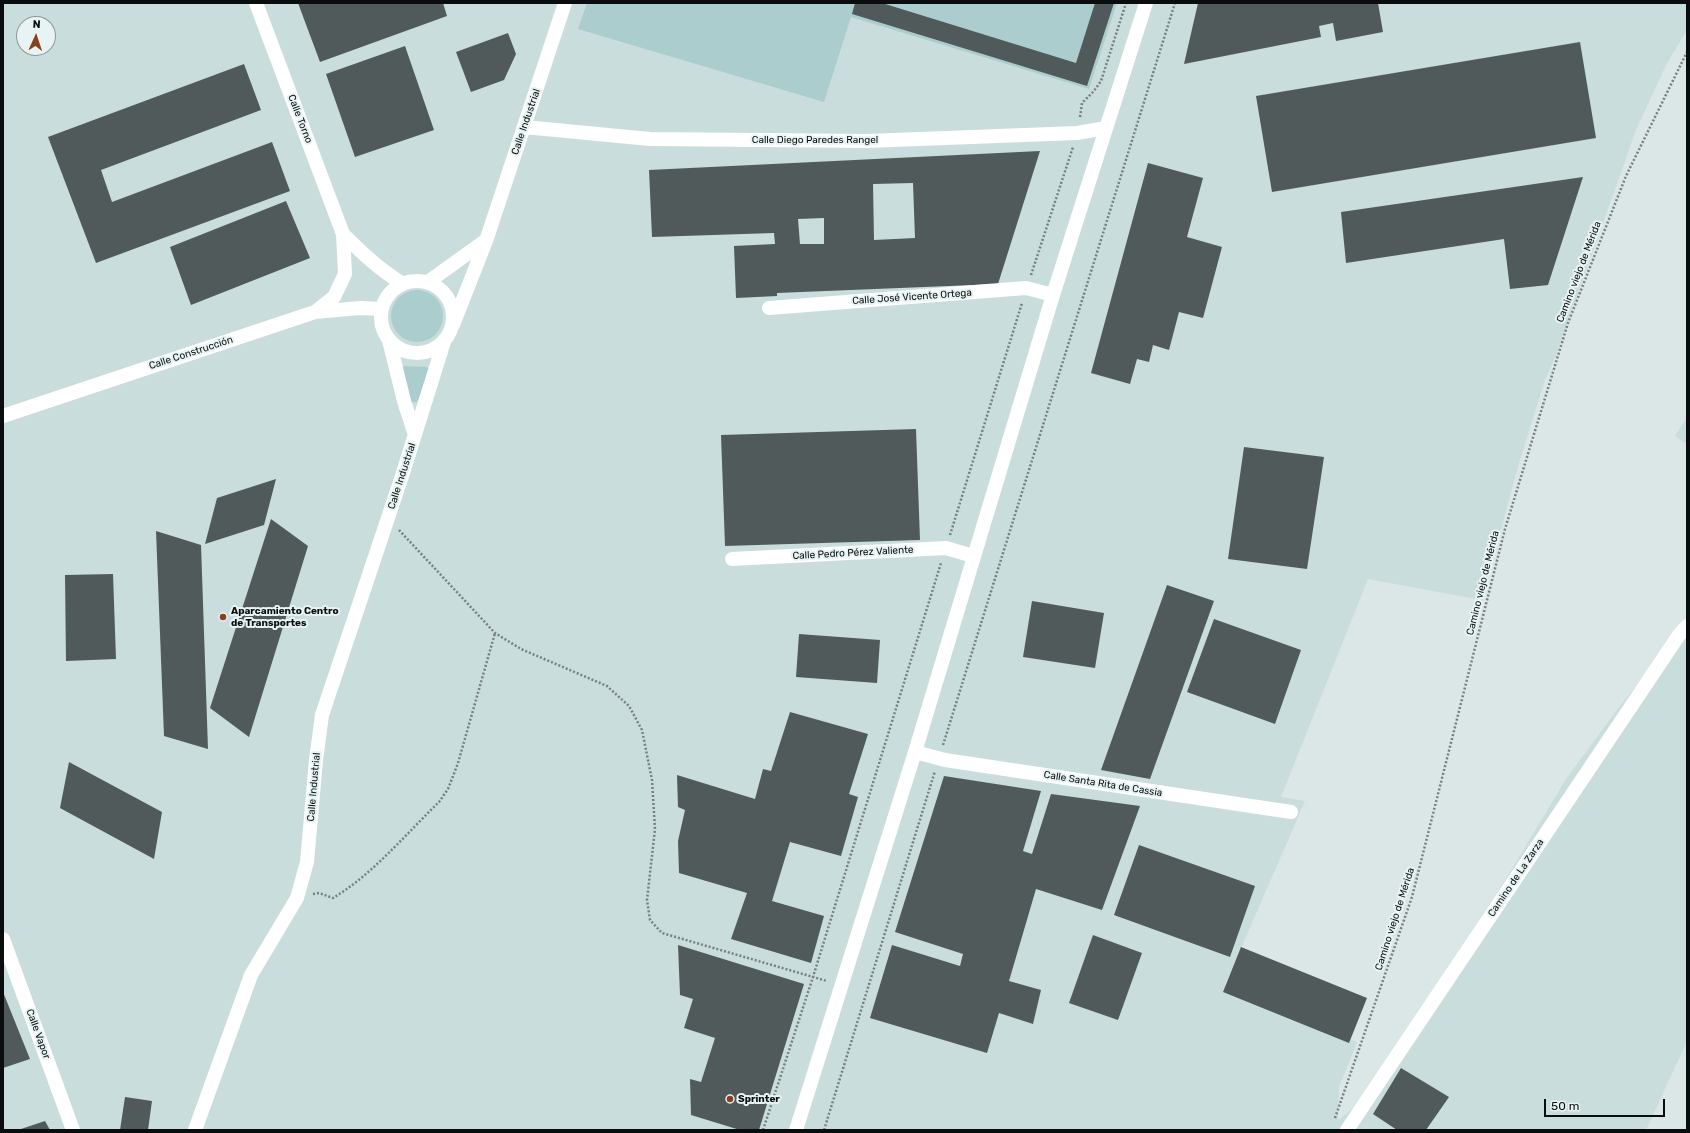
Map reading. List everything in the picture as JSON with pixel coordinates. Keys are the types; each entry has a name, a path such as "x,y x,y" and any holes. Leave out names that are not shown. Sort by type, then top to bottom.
{"street":[{"name":"Calle Torno","path":"256,3 343,234 346,274 334,298 315,312"},
{"name":"Calle Industrial","path":"453,326 486,241 565,3"},
{"path":"796,1130 915,752 1053,295 1146,3"},
{"name":"Calle Diego Paredes Rangel","path":"524,127 650,139 867,141 1078,132 1106,128"},
{"name":"Calle Torno","path":"343,234 367,259 403,284"},
{"path":"428,282 486,241"},
{"path":"416,281 428,282 438,287 446,295 451,304 453,326 444,342 434,349 416,353 398,348 389,340 383,331 381,320 382,309 390,294 403,284 416,281"},
{"name":"Calle José Vicente Ortega","path":"769,308 1026,288 1053,295"},
{"name":"Calle Construcción","path":"3,416 315,312 360,308 382,309"},
{"name":"Calle Industrial","path":"389,340 404,401 415,435"},
{"name":"Calle Industrial","path":"195,1130 251,975 297,898 307,862 316,760 322,715 388,518 444,342"},
{"name":"Calle Pedro Pérez Valiente","path":"732,559 946,548 973,556"},
{"name":"Camino de La Zarza","path":"1347,1130 1679,634 1687,626"},
{"name":"Calle Santa Rita de Cassia","path":"915,752 939,759 1292,812"},
{"name":"Calle Vapor","path":"3,939 73,1130"}],"path":[{"path":"824,1130 1175,3"},
{"name":"Camino viejo de Mérida","path":"1334,1122 1412,897 1504,529 1568,323 1626,176 1687,52"},
{"path":"388,518 495,633 521,649 607,686 629,706 642,730 652,780 655,829 648,900 650,920 662,933 842,986"},
{"path":"297,898 319,892 333,898 347,890 439,802 448,789 458,763 495,633"}],"shaded area":[{"path":"3,3 1687,3 1687,30 1666,65 1636,130 1555,358 1545,380 1519,463 1482,600 1368,579 1281,797 1305,801 1225,985 1357,1042 1339,1087 1338,1120 1341,1118 1358,1104 1506,879 1566,779 1620,706 1687,624 1687,1041 1646,1130 3,1130"},
{"path":"587,3 1117,3 1089,89 851,17 824,102 578,29"},
{"path":"412,290 422,290 436,297 443,311 443,321 436,335 422,342 412,342 402,338 395,331 391,321 391,311 395,301 402,294"},
{"path":"405,366 427,367 430,371 417,402 410,402 401,369"},
{"path":"1687,417 1687,444 1675,436"}],"building":[{"path":"298,3 443,3 447,16 320,62"},
{"path":"855,3 882,3 1076,63 1095,3 1114,3 1087,86 852,14"},
{"path":"1198,3 1378,3 1383,32 1336,41 1333,23 1319,26 1321,37 1184,64"},
{"path":"508,33 516,54 504,80 471,92 456,52"},
{"path":"1580,42 1596,138 1272,192 1256,96"},
{"path":"405,46 434,130 355,157 326,74"},
{"path":"244,64 261,110 101,170 112,202 272,142 290,191 96,263 48,137"},
{"path":"1040,151 998,284 777,293 777,296 736,298 734,246 775,244 774,233 652,237 649,170","holes":["913,183 915,238 874,240 873,184","824,218 824,244 800,244 798,219"]},
{"path":"1148,163 1203,178 1187,237 1222,247 1203,318 1179,312 1169,350 1153,345 1149,362 1137,359 1130,384 1091,373"},
{"path":"1583,177 1548,285 1510,289 1504,239 1346,263 1341,212"},
{"path":"286,201 310,258 191,305 170,247"},
{"path":"916,429 920,540 725,546 721,435"},
{"path":"1244,447 1324,457 1307,569 1228,559"},
{"path":"276,479 264,525 205,544 217,498"},
{"path":"271,519 308,546 249,737 210,708"},
{"path":"156,531 201,545 208,749 164,736"},
{"path":"113,574 116,659 66,661 65,575"},
{"path":"1167,585 1214,601 1150,779 1101,770"},
{"path":"1032,601 1104,613 1095,668 1023,657"},
{"path":"1214,619 1301,650 1275,724 1187,692"},
{"path":"799,634 880,640 877,683 796,677"},
{"path":"790,712 868,734 849,794 858,797 841,856 790,842 772,901 824,916 811,963 731,939 747,893 679,873 678,841 685,810 678,807 677,775 755,799 763,769 771,771"},
{"path":"69,762 162,812 154,859 60,808"},
{"path":"944,776 1041,791 1023,851 1032,854 1051,794 1140,806 1102,910 1036,889 1009,981 1041,990 1033,1024 999,1013 987,1053 870,1018 892,945 960,966 963,954 895,932"},
{"path":"1139,845 1255,886 1230,957 1114,915"},
{"path":"1093,935 1142,953 1118,1020 1069,1003"},
{"path":"678,945 804,984 759,1130 740,1130 691,1115 690,1079 701,1082 715,1038 684,1028 693,999 680,995"},
{"path":"1241,947 1367,998 1349,1043 1223,992"},
{"path":"3,992 30,1059 3,1068"},
{"path":"1401,1068 1449,1097 1426,1130 1397,1130 1373,1114"},
{"path":"125,1097 152,1101 148,1130 120,1130"},
{"path":"45,1121 50,1130 18,1130"}],"place":[{"name":"Aparcamiento Centro de Transportes","path":"223,617"},
{"name":"Sprinter","path":"730,1099"}]}
